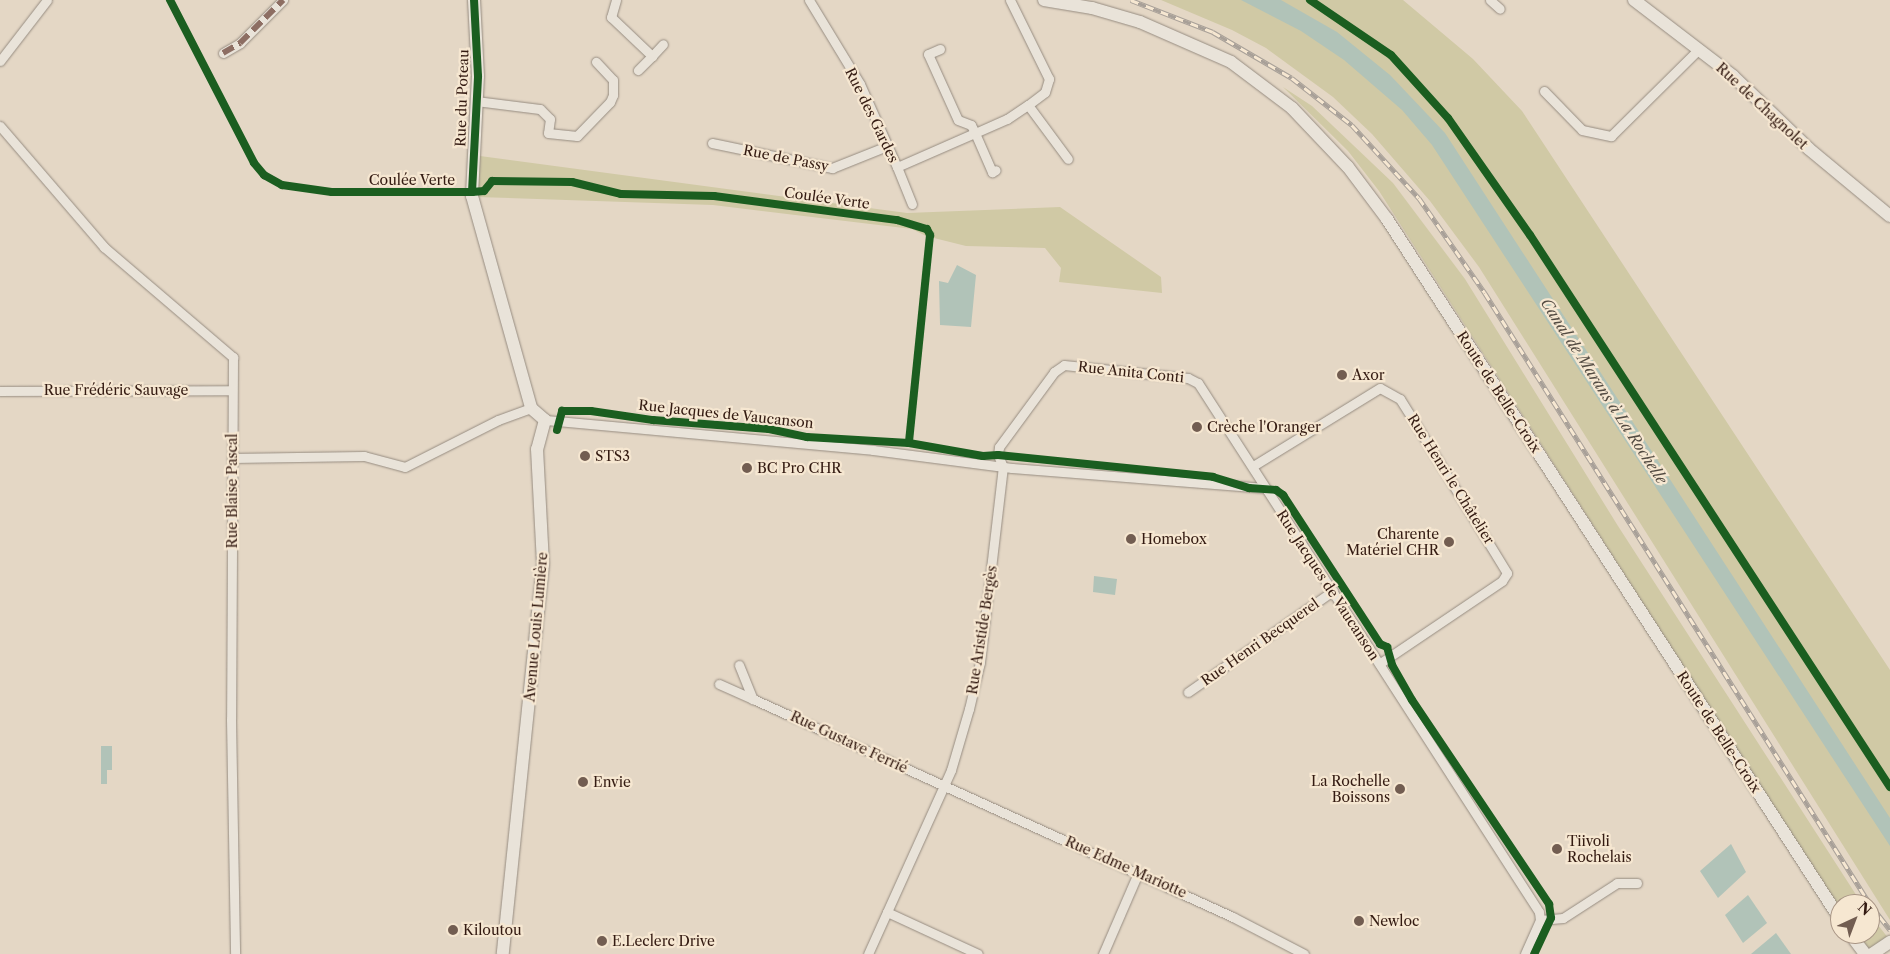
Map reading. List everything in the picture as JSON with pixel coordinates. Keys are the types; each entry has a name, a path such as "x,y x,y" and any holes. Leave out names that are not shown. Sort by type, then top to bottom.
{"street":[{"path":"0,61 47,0"},
{"path":"223,53 240,43 283,0"},
{"name":"Rue du Poteau","path":"474,0 476,101 472,196 531,408"},
{"path":"616,0 611,17 652,56"},
{"name":"Rue des Gardes","path":"809,0 860,84 897,168 1007,119 1045,92 1049,79 1010,0"},
{"name":"Route de Belle-Croix","path":"1044,0 1092,8 1140,22 1231,62 1286,102 1348,167 1387,219 1830,904"},
{"path":"1490,0 1500,9"},
{"name":"Rue de Chagnolet","path":"1634,0 1699,48 1809,149 1889,215"},
{"path":"638,70 663,44"},
{"path":"1544,91 1582,130 1611,136 1699,48"},
{"path":"940,50 928,54 958,120 971,125 992,172 996,170"},
{"path":"476,101 540,109 550,119 548,133 578,136 610,102 613,95 613,80 596,62"},
{"path":"1028,105 1068,159"},
{"name":"Rue Blaise Pascal","path":"0,126 104,247 233,357 231,719 235,954"},
{"name":"Rue de Passy","path":"712,143 832,168 887,146"},
{"path":"897,168 912,204"},
{"name":"Rue Anita Conti","path":"1004,467 998,455 1000,447 1054,372 1064,365 1194,380 1253,466 1265,488"},
{"name":"Rue Henri le Châtelier","path":"1253,466 1380,388 1400,399 1423,434 1507,573 1502,581 1379,664"},
{"name":"Rue Frédéric Sauvage","path":"0,391 232,390"},
{"path":"232,458 364,456 405,467 498,420 531,408 545,420"},
{"name":"Rue Jacques de Vaucanson","path":"545,420 854,448 1004,467 1265,488 1538,912 1540,920"},
{"name":"Avenue Louis Lumière","path":"502,953 543,564 537,449 545,420"},
{"name":"Rue Aristide Bergès","path":"868,954 944,786 967,717 980,662 1004,467"},
{"name":"Rue Henri Becquerel","path":"1188,692 1333,591"},
{"path":"739,665 753,699"},
{"name":"Rue Gustave Ferrié","path":"719,684 944,786"},
{"name":"Rue Edme Mariotte","path":"944,786 1257,928 1304,954"},
{"path":"1103,954 1138,873"},
{"path":"1525,954 1540,920 1563,918 1617,883 1638,883"},
{"path":"887,912 978,954"},
{"path":"1872,954 1890,942"}],"shaded area":[{"path":"1161,0 1403,0 1473,59 1522,111 1890,670 1890,920 1880,904 1880,894 1874,894 1479,267 1430,201 1372,134 1333,97 1266,48 1232,30"},
{"path":"1283,87 1312,106 1393,183 1465,279 1618,526 1856,894 1830,895 1379,191 1348,151"},
{"path":"480,156 907,213 1060,207 1161,277 1162,293 1059,282 1061,268 1045,248 966,246 926,236 912,229 713,205 477,197"},
{"path":"1880,928 1889,939 1870,950 1864,944 1880,944"}],"water":[{"name":"Canal de Marans à La Rochelle","path":"1241,0 1281,0 1337,32 1390,75 1445,133 1890,818 1890,846 1432,145 1402,110 1344,60 1301,31"},
{"path":"957,265 976,275 971,327 940,325 939,281 948,283"},
{"path":"1094,576 1117,579 1115,595 1093,592"},
{"path":"101,746 112,746 112,770 107,770 107,784 101,784"},
{"path":"1731,844 1746,872 1718,898 1700,871"},
{"path":"1748,895 1767,923 1743,943 1725,915"},
{"path":"1776,933 1791,954 1751,954"}],"railway":[{"path":"1131,0 1213,32 1292,78 1352,125 1419,198 1485,293 1864,894"},
{"path":"1880,917 1890,930"}],"marked path":[{"path":"223,53 240,43 283,0"}],"cycle path":[{"name":"Coulée Verte","path":"170,0 254,163 264,175 282,185 332,192 472,192 484,191 492,181 572,182 621,194 714,196 897,220 927,229 930,235 909,443"},
{"path":"472,192 478,76 474,0"},
{"path":"1310,0 1391,55 1448,118 1530,235 1890,787"},
{"path":"557,430 562,411 591,411 653,420 769,429 807,437 909,443 983,456 998,455 1213,477 1249,488 1276,490 1283,495 1380,644 1387,647 1392,665 1412,700 1549,904 1551,918 1534,954"}],"place":[{"name":"Axor","path":"1342,375"},
{"name":"Crèche l'Oranger","path":"1197,427"},
{"name":"STS3","path":"585,456"},
{"name":"BC Pro CHR","path":"747,468"},
{"name":"Homebox","path":"1131,539"},
{"name":"Charente Matériel CHR","path":"1449,542"},
{"name":"Envie","path":"583,782"},
{"name":"La Rochelle Boissons","path":"1400,789"},
{"name":"Tiivoli Rochelais","path":"1557,849"},
{"name":"Newloc","path":"1359,921"},
{"name":"Kiloutou","path":"453,930"},
{"name":"E.Leclerc Drive","path":"602,941"}]}
